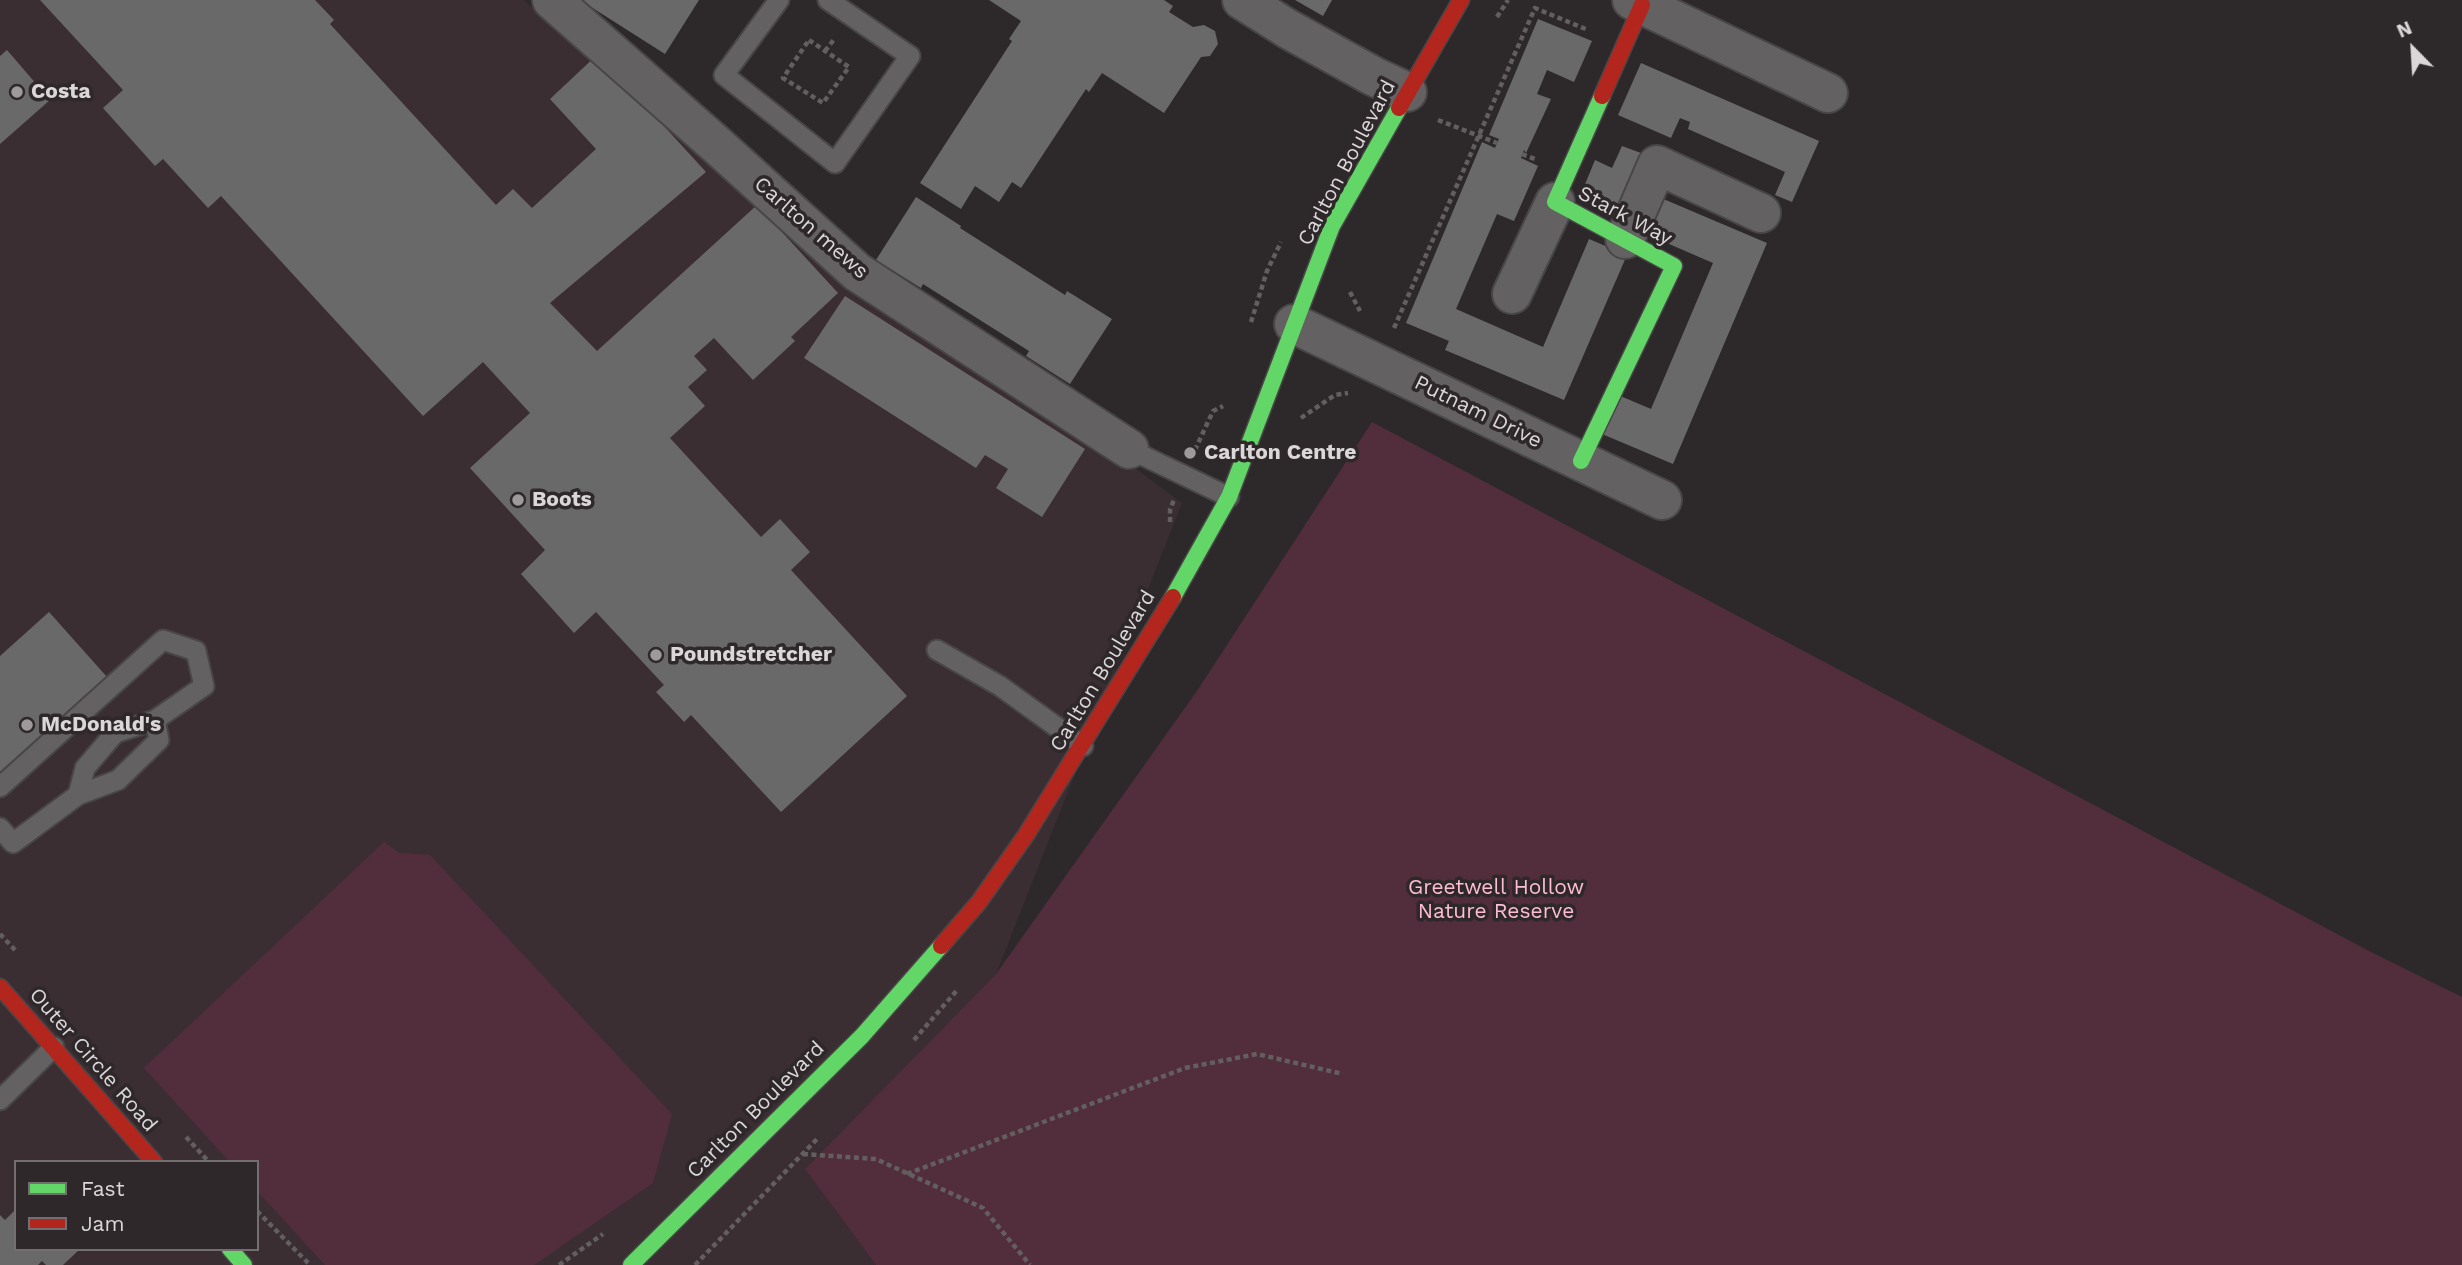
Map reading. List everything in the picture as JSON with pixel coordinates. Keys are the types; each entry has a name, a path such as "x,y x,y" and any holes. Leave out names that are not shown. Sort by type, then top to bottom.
{"street":[{"name":"Carlton mews","path":"552,0 857,272 1129,449"},
{"path":"1242,0 1288,29 1407,92"},
{"name":"Carlton Boulevard","path":"631,1265 862,1036 970,912 1026,835 1166,609 1229,497 1332,226 1461,0"},
{"path":"1637,2 1698,14 1828,93"},
{"name":"Stark Way","path":"1581,461 1674,266 1555,202 1625,44 1637,2"},
{"path":"1625,239 1657,165 1761,213"},
{"path":"1512,294 1555,202"},
{"name":"Putnam Drive","path":"1294,324 1662,500"},
{"name":"Outer Circle Road","path":"0,987 152,1160"},
{"path":"232,1251 244,1265"}],"lane":[{"path":"779,0 723,75 835,163 910,56 857,8 828,0"},
{"path":"1129,449 1229,497"},
{"path":"0,787 163,640 196,651 204,686 155,720 115,733 85,768 78,795"},
{"path":"937,650 1000,686 1083,746"},
{"path":"0,828 13,843 78,795 118,780 159,740 155,720"},
{"path":"0,1100 54,1047"}],"path":[{"path":"1389,339 1535,8 1625,44"},
{"path":"809,40 849,67 823,103 783,78 809,40"},
{"path":"1438,120 1497,143"},
{"path":"1248,332 1267,271 1283,239"},
{"path":"1170,525 1170,509 1213,411 1224,405"},
{"path":"907,1174 1185,1068 1257,1054 1343,1074"},
{"path":"201,1154 207,1160"},
{"path":"802,1154 876,1159 983,1208 1030,1265"},
{"path":"259,1213 310,1265"},
{"path":"559,1265 609,1230"}],"shaded area":[{"path":"0,0 523,0 855,261 1182,503 996,974 805,1169 876,1265 0,1265"}],"green space":[{"name":"Greetwell Hollow Nature Reserve","path":"1372,422 2373,953 2462,997 2462,1265 876,1265 805,1169 996,974 1199,688"},
{"path":"384,842 399,853 430,855 672,1114 653,1183 534,1265 325,1265 259,1193 259,1160 228,1160 144,1068"}],"building":[{"path":"40,0 315,0 334,20 330,24 496,205 513,189 532,208 596,149 550,99 598,54 706,172 550,303 597,351 757,205 838,293 791,337 795,341 753,380 714,338 694,356 707,370 688,387 705,406 670,438 761,537 780,519 810,552 791,570 907,696 781,812 691,715 684,722 656,692 664,685 596,612 574,633 521,574 545,550 470,468 530,413 483,362 423,416 221,196 208,208 163,159 155,166 103,108 123,90"},
{"path":"580,0 699,0 665,54"},
{"path":"989,0 1164,0 1173,6 1169,12 1193,27 1204,25 1215,31 1218,44 1210,56 1201,57 1164,113 1102,73 1089,92 1086,89 1021,188 1012,182 999,202 975,186 961,209 920,183 1012,41 1009,39 1021,21"},
{"path":"1295,0 1332,0 1323,16"},
{"path":"1538,19 1592,41 1574,82 1547,70 1537,94 1551,99 1526,153 1524,150 1521,158 1538,166 1514,221 1497,214 1456,309 1543,347 1589,239 1627,255 1564,400 1445,350 1449,341 1406,323 1482,142 1495,148 1499,139 1489,135"},
{"path":"7,50 50,100 0,144 0,56"},
{"path":"1641,63 1819,141 1792,202 1775,195 1785,172 1688,129 1690,122 1680,118 1671,138 1618,115"},
{"path":"1622,146 1641,153 1616,209 1581,194 1595,160 1612,168"},
{"path":"1654,195 1767,243 1673,464 1602,434 1618,395 1651,409 1713,263 1639,231"},
{"path":"916,197 1065,295 1067,291 1112,319 1070,384 1026,356 1029,351 923,284 921,288 876,260"},
{"path":"845,296 1085,449 1042,517 996,488 1008,469 985,455 976,468 804,358"},
{"name":"McDonald's","path":"49,612 107,677 0,772 0,656"},
{"path":"14,1211 14,1251 78,1251 63,1265 46,1265 42,1261 38,1265 0,1265 0,1215 5,1220"}],"traffic: fast":[{"path":"1581,461 1674,266 1555,202 1602,96"},
{"path":"1173,597 1229,497 1332,226 1399,108"},
{"path":"631,1265 862,1036 941,946"},
{"path":"232,1251 244,1265"}],"traffic: jam":[{"path":"1399,108 1461,0"},
{"path":"1602,96 1642,5"},
{"path":"941,946 979,902 1026,835 1173,597"},
{"path":"0,987 152,1160"}],"place":[{"name":"Costa","path":"17,92"},
{"name":"Carlton Centre","path":"1190,453"},
{"name":"Boots","path":"518,500"},
{"name":"Poundstretcher","path":"656,655"},
{"name":"McDonald's","path":"27,725"}]}
